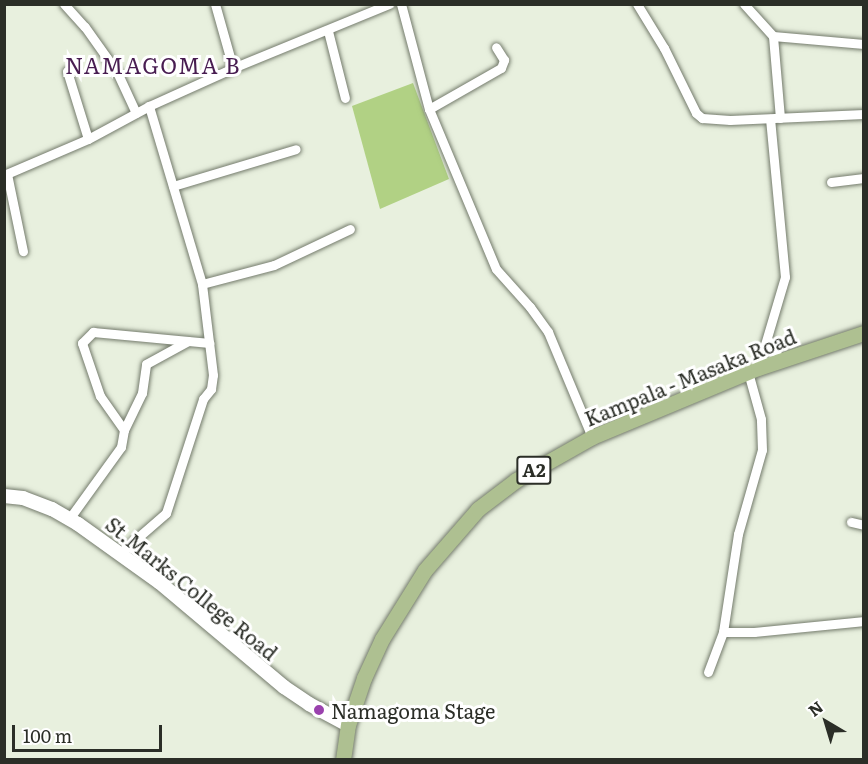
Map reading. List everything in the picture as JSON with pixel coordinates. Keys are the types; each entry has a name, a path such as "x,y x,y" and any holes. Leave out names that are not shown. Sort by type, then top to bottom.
{"main road":[{"name":"Kampala - Masaka Road","path":"343,759 348,725 364,678 382,639 407,597 450,538 478,509 516,480 592,437 753,370 864,333"},
{"name":"St.Marks College Road","path":"4,496 23,498 69,519 159,582 284,687 309,704 348,725"}],"street":[{"path":"64,4 117,72 136,113"},
{"path":"215,4 233,68"},
{"path":"23,251 6,174 88,139 149,106 233,68 328,31 389,4"},
{"path":"401,4 429,109 496,269 530,307 548,332 592,437"},
{"path":"708,672 723,632 738,534 762,450 761,419 753,370 768,340 785,277 775,118 773,36 744,4"},
{"path":"638,5 664,48 698,116 711,120 864,114"},
{"path":"328,31 345,98"},
{"path":"773,36 864,44"},
{"path":"429,109 501,68 504,60 496,47"},
{"path":"67,71 88,139"},
{"path":"120,553 166,513 203,399 211,389 213,375 202,284 149,106"},
{"path":"173,186 296,149"},
{"path":"831,182 864,178"},
{"path":"202,284 274,265 350,229"},
{"path":"124,430 100,396 82,343 93,332 209,343"},
{"path":"768,340 781,360"},
{"path":"69,519 121,447 124,430 142,393 146,364 189,341"},
{"path":"851,522 864,525"},
{"path":"723,632 754,632 864,621"}],"green space":[{"path":"413,83 449,179 380,209 352,106"}],"place":[{"name":"Namagoma Stage","path":"319,710"}],"district":[{"name":"NAMAGOMA B","path":"153,65"}]}
